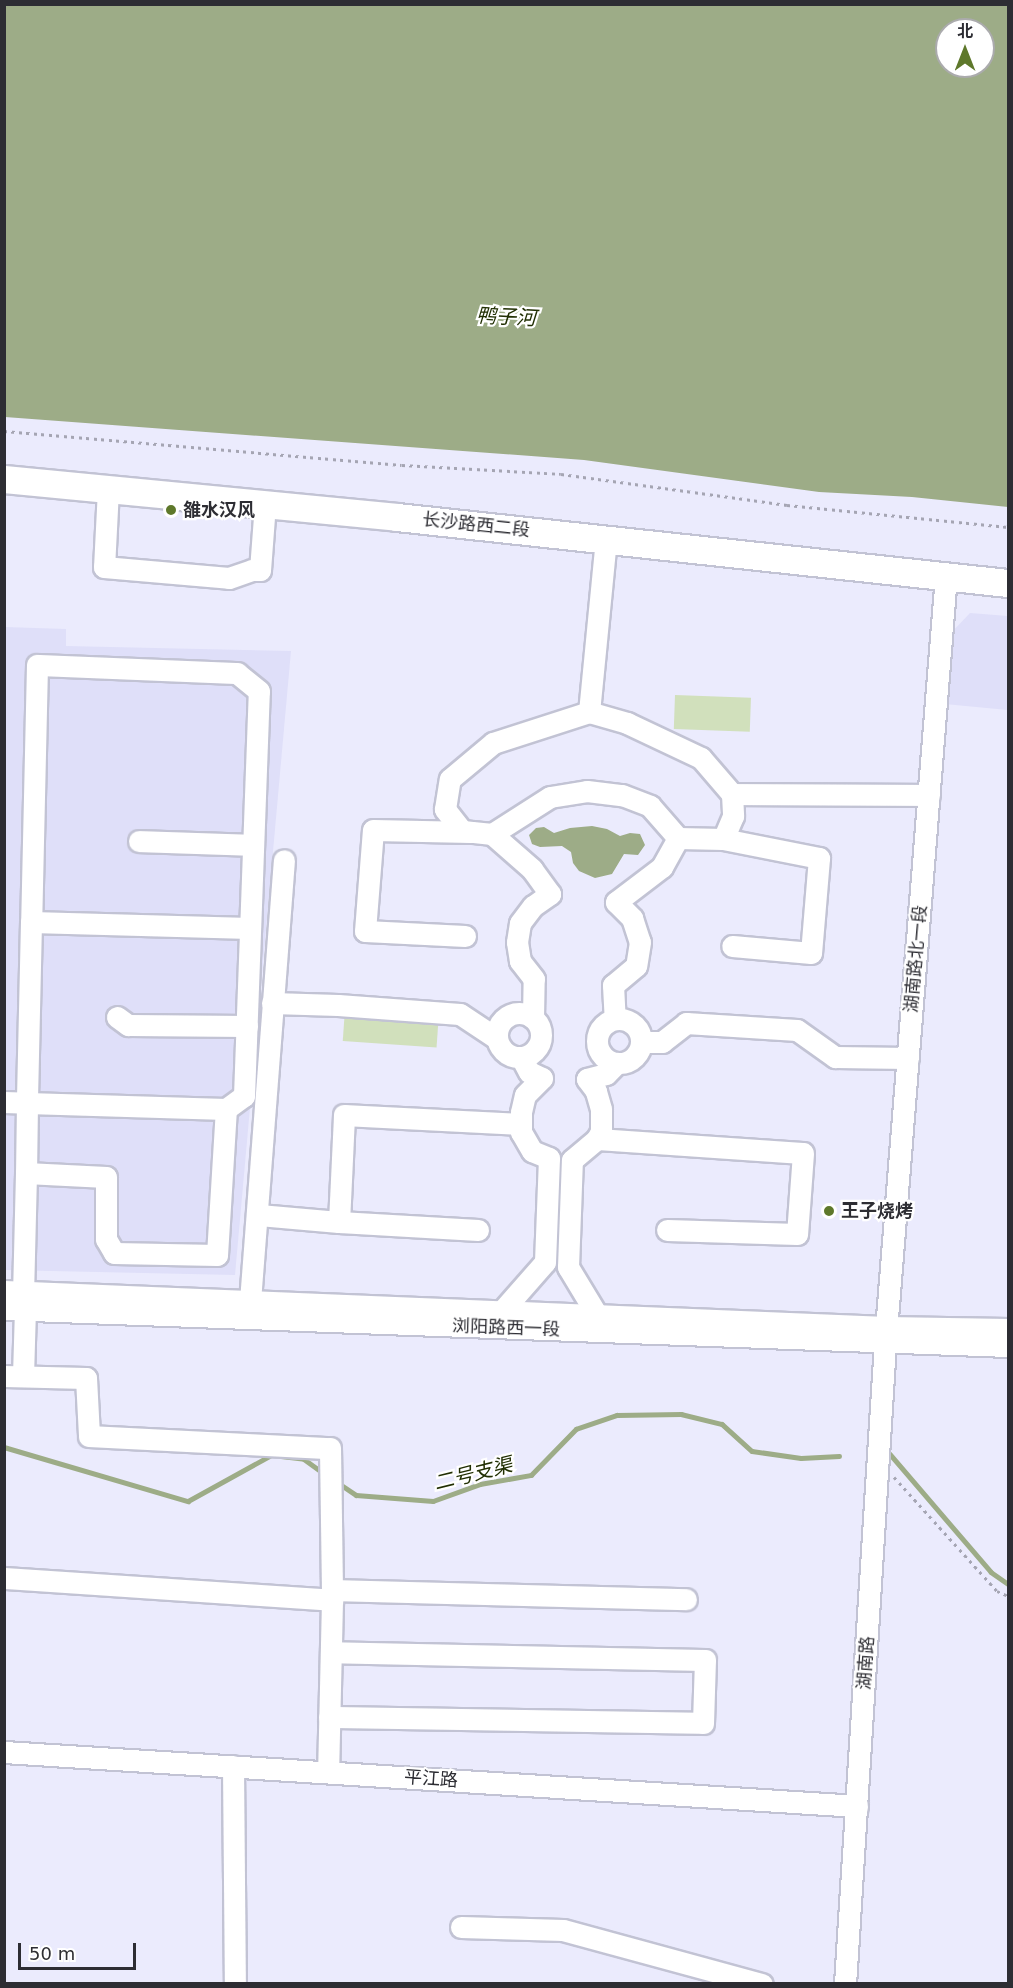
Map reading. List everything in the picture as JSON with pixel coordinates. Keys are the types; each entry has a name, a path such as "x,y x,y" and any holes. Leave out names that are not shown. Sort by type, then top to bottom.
{"main road":[{"name":"长沙路西二段","path":"4,479 606,539 1008,583"}],"street":[{"path":"108,489 104,567 229,578 252,570 260,570 265,504"},
{"path":"589,712 606,539"},
{"name":"湖南路北一段","path":"885,1335 946,575"},
{"path":"4,1102 27,1103 226,1109 244,1096 259,692 237,673 37,665 27,1103 26,1173 14,1300 14,1376 86,1378 89,1436 330,1448 332,1595 328,1772"},
{"path":"462,831 446,809 450,779 493,743 589,712 627,723 701,758 732,794 733,816 723,839"},
{"path":"492,834 549,797 587,791 622,795 650,806 678,838 723,839 819,858 811,953 732,946"},
{"path":"732,794 929,795"},
{"path":"465,936 365,931 373,830 462,831 492,834 531,869 550,894 533,906 520,924 517,942 520,961 534,979 533,1018"},
{"path":"615,1019 614,986 636,966 640,942 632,918 616,902 662,867 678,838"},
{"path":"139,842 254,845"},
{"path":"250,1301 259,1215 272,1003 284,860"},
{"path":"31,922 250,928"},
{"path":"272,1003 460,1014 496,1038 503,1052 510,1056 521,1057 530,1054 540,1044 541,1030 533,1018 526,1014 511,1014 499,1024 496,1038"},
{"path":"117,1017 128,1025 247,1026"},
{"path":"615,1019 633,1023 639,1029 642,1042 637,1055 624,1063 617,1063 604,1057 597,1044 600,1029 615,1019"},
{"path":"642,1042 662,1042 686,1023 797,1030 835,1056 908,1058"},
{"path":"502,1311 545,1262 549,1158 531,1151 521,1132 525,1095 542,1078 530,1072 521,1057"},
{"path":"597,1315 568,1267 572,1160 597,1139 601,1131 601,1109 596,1091 587,1079 606,1074 617,1063"},
{"path":"26,1173 106,1177 106,1239 114,1252 217,1255 226,1109"},
{"path":"339,1222 344,1115 521,1124"},
{"path":"597,1139 803,1153 796,1234 667,1230"},
{"path":"259,1215 478,1230"},
{"path":"14,1300 250,1301 502,1311 597,1315 885,1335 1008,1329"},
{"name":"浏阳路西一段","path":"14,1300 885,1335 1008,1346"},
{"name":"湖南路","path":"845,1983 885,1335"},
{"path":"4,1578 332,1595 686,1599"},
{"path":"329,1717 703,1723 705,1660 331,1652"},
{"name":"平江路","path":"4,1752 857,1806"},
{"path":"232,1766 235,1983"},
{"path":"461,1927 563,1930 762,1983"}],"path":[{"path":"4,431 402,465 561,474 787,505 1008,526"},
{"path":"879,1461 997,1591 1008,1596"}],"shaded area":[{"path":"970,613 1008,616 1008,710 945,704 950,634"},
{"path":"5,627 66,629 66,646 291,651 235,1275 5,1270"},
{"path":"675,695 751,698 750,732 674,729"},
{"path":"345,1009 439,1016 437,1047 343,1041"}],"water":[{"name":"鸭子河","path":"4,5 1008,5 1008,507 912,497 819,492 584,460 5,417"},
{"path":"592,826 607,829 620,836 630,833 640,834 645,845 638,855 624,854 612,874 595,878 579,871 573,863 571,852 562,846 540,847 532,844 529,835 536,828 544,827 554,833 570,828"}],"waterway":[{"name":"二号支渠","path":"337,1482 356,1495 433,1501 480,1484 531,1475 576,1429 617,1415 681,1414 722,1424 752,1451 801,1458 839,1456"},
{"name":"二号支渠","path":"4,1447 188,1501 273,1454"},
{"name":"二号支渠","path":"890,1454 991,1572 1008,1584"},
{"name":"二号支渠","path":"281,1456 304,1459 325,1474"}],"place":[{"name":"雒水汉风","path":"171,510"},
{"name":"王子烧烤","path":"829,1211"}]}
